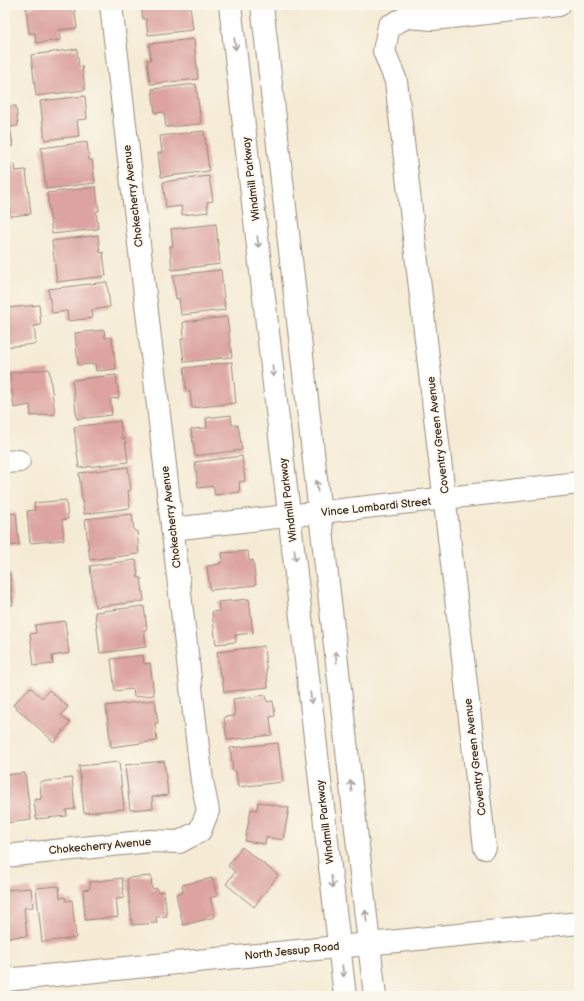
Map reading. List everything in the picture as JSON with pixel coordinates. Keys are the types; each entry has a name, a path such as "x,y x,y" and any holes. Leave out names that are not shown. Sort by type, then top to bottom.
{"street":[{"name":"Chokecherry Avenue","path":"5,856 151,841 179,842 200,831 208,811 202,781 111,5"},
{"name":"Windmill Parkway","path":"230,5 345,996"},
{"path":"262,5 375,996"},
{"name":"Coventry Green Avenue","path":"485,848 396,81 384,51 389,26 407,16 433,19 559,5"},
{"name":"Vince Lombardi Street","path":"172,529 579,483"},
{"name":"North Jessup Road","path":"5,980 579,923"}],"building":[{"path":"48,5 74,5 77,28 59,30 60,40 36,43 35,33 29,33 26,8"},
{"path":"141,5 190,5 193,30 148,35 146,19 143,19"},
{"path":"194,39 198,79 150,84 147,60 151,60 149,44"},
{"path":"77,49 79,67 82,66 85,90 36,96 31,55"},
{"path":"196,84 201,124 166,127 164,112 155,113 152,89"},
{"path":"85,96 87,119 77,120 79,136 45,140 40,101"},
{"path":"16,106 18,126 10,127 13,146 5,147 5,107"},
{"path":"204,131 209,171 161,177 158,153 162,152 160,136"},
{"path":"87,142 89,160 92,160 95,183 46,189 41,148"},
{"path":"15,164 16,171 26,170 31,214 10,216 9,207 5,208 5,165"},
{"path":"209,176 213,201 207,202 208,212 182,215 181,206 166,208 163,182"},
{"path":"96,187 99,211 96,211 98,229 52,234 47,193"},
{"path":"216,224 220,264 172,270 170,246 173,246 171,229"},
{"path":"98,235 100,253 103,252 106,276 57,282 52,241"},
{"path":"221,270 225,310 181,315 179,298 176,299 173,275"},
{"path":"107,282 110,307 92,310 93,318 68,321 67,311 52,313 48,289"},
{"path":"39,305 41,325 34,326 36,344 5,347 5,315 8,315 7,308"},
{"path":"227,317 232,357 184,362 181,339 184,338 183,322"},
{"path":"104,330 105,338 112,337 116,369 96,371 95,364 78,365 75,333"},
{"path":"232,362 236,403 192,408 190,391 186,392 184,368"},
{"path":"49,369 55,414 31,416 30,405 14,408 10,373"},
{"path":"116,375 119,398 110,399 112,415 77,419 72,380"},
{"path":"231,415 232,425 238,425 242,450 195,456 191,429 207,428 206,418"},
{"path":"120,421 122,439 125,438 128,462 79,468 74,427"},
{"path":"242,456 245,481 239,482 240,492 215,495 213,486 198,488 195,462"},
{"path":"128,467 131,490 128,491 130,508 84,514 79,473"},
{"path":"66,500 68,519 62,520 64,540 30,543 27,511 35,510 34,503"},
{"path":"5,509 7,509 7,514 16,513 19,545 5,546"},
{"path":"132,514 134,531 137,531 139,554 90,560 85,519"},
{"path":"248,551 249,561 253,560 256,585 210,590 207,566 220,564 220,562 223,562 222,553"},
{"path":"136,560 138,578 141,578 144,601 95,607 90,566"},
{"path":"5,573 10,573 13,605 5,605"},
{"path":"249,599 253,633 235,635 236,642 216,644 212,612 219,611 218,602"},
{"path":"144,606 147,629 144,630 146,647 100,653 95,612"},
{"path":"65,621 69,653 52,656 53,664 34,666 30,634 36,633 35,625"},
{"path":"264,646 268,687 224,692 217,652"},
{"path":"143,655 144,664 150,663 154,695 134,697 133,689 115,691 111,659"},
{"path":"30,687 42,698 49,690 68,707 61,715 70,723 54,742 13,705"},
{"path":"266,695 267,702 273,701 275,716 270,717 272,735 227,740 224,717 235,716 233,699"},
{"path":"155,700 158,723 155,723 157,741 111,747 106,706"},
{"path":"278,743 283,782 238,787 236,771 233,771 230,748"},
{"path":"164,761 168,795 152,797 153,808 130,810 125,765"},
{"path":"119,762 124,809 84,813 79,766"},
{"path":"25,773 31,820 5,823 5,775"},
{"path":"72,778 75,809 66,810 67,816 36,819 34,800 41,799 40,782"},
{"path":"258,802 289,808 283,840 266,837 265,844 245,841 251,809 257,810"},
{"path":"242,847 278,875 254,907 226,884 235,872 228,866"},
{"path":"151,876 152,889 157,888 157,892 164,891 167,916 156,917 157,923 132,925 127,878"},
{"path":"122,878 124,898 116,899 118,917 85,920 83,890 90,889 90,882"},
{"path":"212,878 217,896 210,898 215,917 183,925 176,894 183,892 182,885"},
{"path":"59,886 60,898 65,897 66,901 72,900 76,938 42,942 36,888"},
{"path":"31,888 33,907 24,908 27,936 5,938 5,890"}]}
